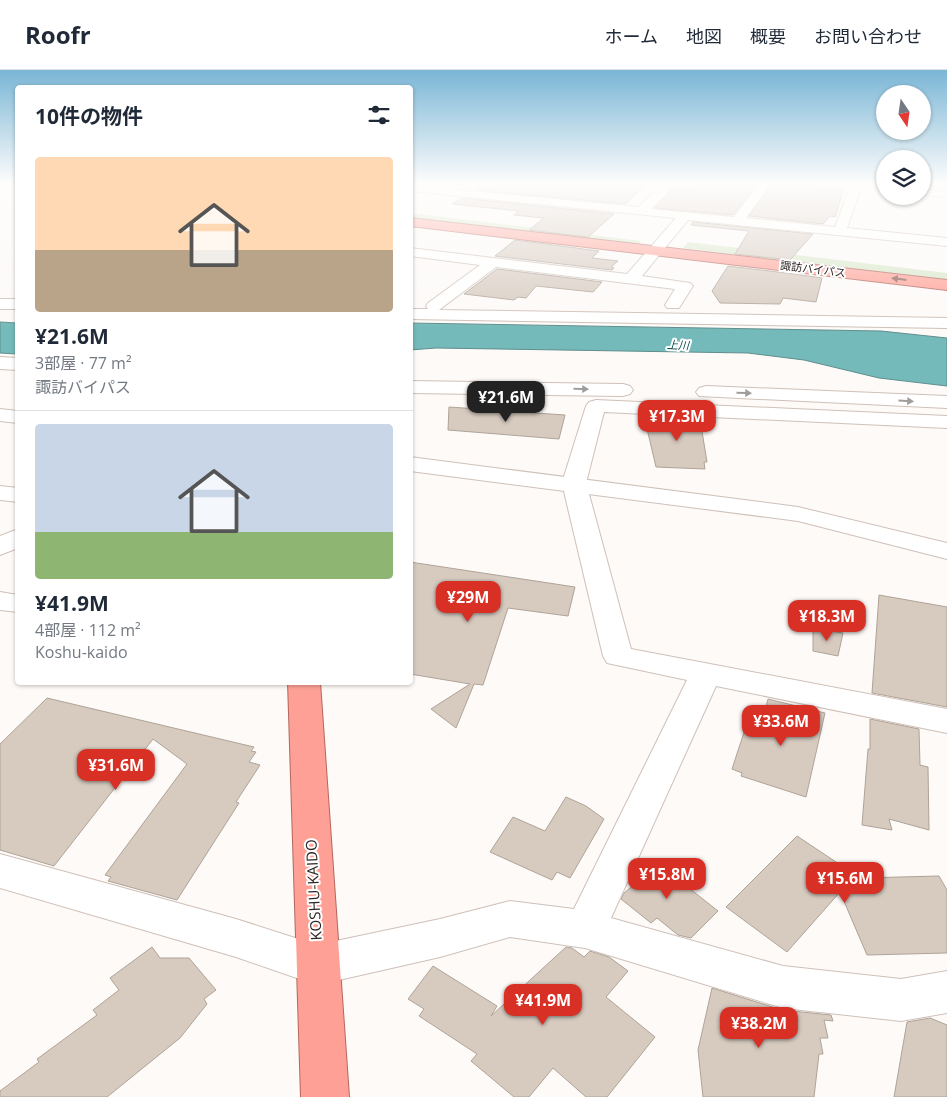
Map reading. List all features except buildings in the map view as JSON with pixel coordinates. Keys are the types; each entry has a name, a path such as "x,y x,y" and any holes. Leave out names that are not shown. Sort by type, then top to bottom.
{"highway":[{"name":"諏訪バイパス","path":"494,232 947,285"},
{"path":"597,232 684,239"},
{"name":"KOSHU-KAIDO","path":"304,685 325,1097"}],"street":[{"path":"631,279 671,232"},
{"path":"839,232 947,242"},
{"path":"413,252 685,286 673,305"},
{"path":"434,306 493,262"},
{"path":"0,304 15,304"},
{"path":"413,307 673,305 947,310"},
{"path":"413,314 947,323"},
{"path":"0,363 15,364"},
{"path":"413,387 752,394 947,402"},
{"path":"947,422 596,406 574,483 618,656 947,721"},
{"path":"0,416 15,417"},
{"path":"413,464 574,483 798,514 947,550"},
{"path":"0,493 15,495"},
{"path":"0,547 15,540"},
{"path":"0,601 15,604"},
{"path":"585,929 706,673"},
{"path":"0,871 236,938 317,965 440,938 510,920 585,929 783,987 901,1000 947,992"}],"green space":[{"path":"510,232 566,232 641,241 636,247"},
{"path":"688,242 947,273 947,282 683,248"}],"water":[{"path":"0,322 15,323 15,354 0,353"},
{"name":"上川","path":"413,323 881,331 947,338 947,386 879,378 804,360 748,353 436,348 413,350"}]}
